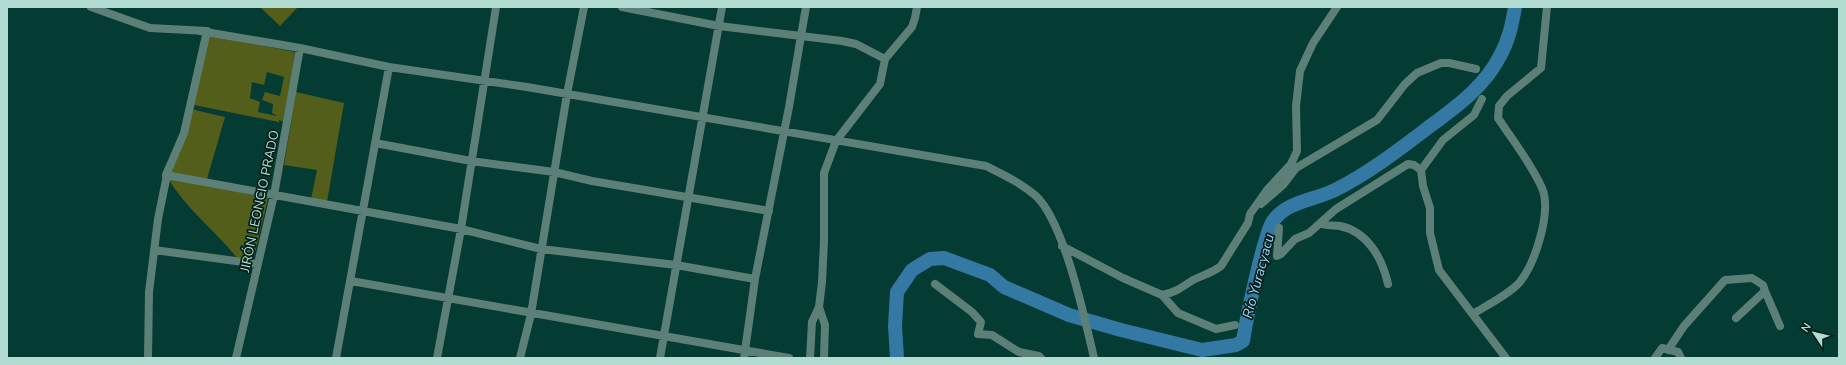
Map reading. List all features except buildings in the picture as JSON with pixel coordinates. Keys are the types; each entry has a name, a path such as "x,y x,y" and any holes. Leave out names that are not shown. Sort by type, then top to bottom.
{"street":[{"path":"91,7 150,28 207,31 300,48 388,67 567,94 836,142 986,166 1010,178 1036,197 1054,223 1079,297 1094,358"},
{"path":"437,358 447,297 461,229 496,7"},
{"path":"520,358 531,314 567,94 584,7"},
{"path":"622,7 719,26 842,41 856,44 885,60"},
{"path":"660,358 722,7"},
{"path":"745,354 755,279 797,66 806,7"},
{"path":"810,358 812,322 819,306 824,241 824,173 836,142 880,84 885,60 912,27 917,7"},
{"path":"1162,295 1179,290 1193,280 1215,271 1221,266 1237,243 1267,190 1292,164 1297,152 1296,106 1300,71 1310,48 1337,7"},
{"path":"1473,314 1518,284 1528,270 1542,231 1545,208 1543,189 1498,118 1499,106 1507,96 1541,68 1547,7"},
{"path":"148,358 149,292 166,175 184,133 207,31"},
{"name":"JIRÓN LEONCIO PRADO","path":"236,358 274,195 300,48"},
{"path":"1257,206 1263,204 1283,185 1296,168 1377,120 1405,84 1417,73 1441,64 1450,63 1476,69"},
{"path":"336,358 351,281 388,67"},
{"path":"1482,99 1474,115 1444,140 1421,170 1422,186 1430,208 1430,233 1440,270 1506,358"},
{"path":"375,143 471,161 554,172 769,210"},
{"path":"1279,228 1277,256 1296,239 1309,233 1321,224 1336,209 1408,164 1414,165 1421,170"},
{"path":"166,175 461,229 541,249 676,265 755,279"},
{"path":"1321,224 1328,226 1339,226 1353,231 1367,240 1374,248 1385,270 1388,284"},
{"path":"1062,246 1123,278 1162,295 1178,313 1216,329 1235,325"},
{"path":"154,250 258,264"},
{"path":"1655,358 1665,349 1726,280 1752,278 1763,285 1780,326"},
{"path":"351,281 447,297 531,314 664,336 745,354 789,358"},
{"path":"935,284 972,312 981,322 978,334 992,335 1019,352 1042,358"},
{"path":"1736,318 1765,291"},
{"path":"819,306 825,325 824,358"},
{"path":"1665,349 1678,352 1681,358"}],"green space":[{"path":"260,7 298,7 280,26"},
{"path":"209,35 295,52 284,122 194,105","holes":["267,72 284,77 280,96 265,92 262,100 273,104 272,113 277,116 258,112 260,102 250,98 252,82 264,85"]},
{"path":"296,92 344,103 327,202 311,199 317,170 284,165"},
{"path":"191,109 225,117 207,179 169,173"},
{"path":"168,178 268,198 253,261 237,258 183,199"}],"waterway":[{"name":"Río Yuracyacu","path":"897,358 895,326 897,292 912,270 930,259 944,258 990,275 1004,287 1069,315 1121,330 1202,350 1236,345 1243,341 1249,306 1260,261 1268,231 1273,221 1279,214 1293,205 1335,190 1370,170 1467,97 1477,88 1493,68 1500,56 1508,38 1515,7"}]}
